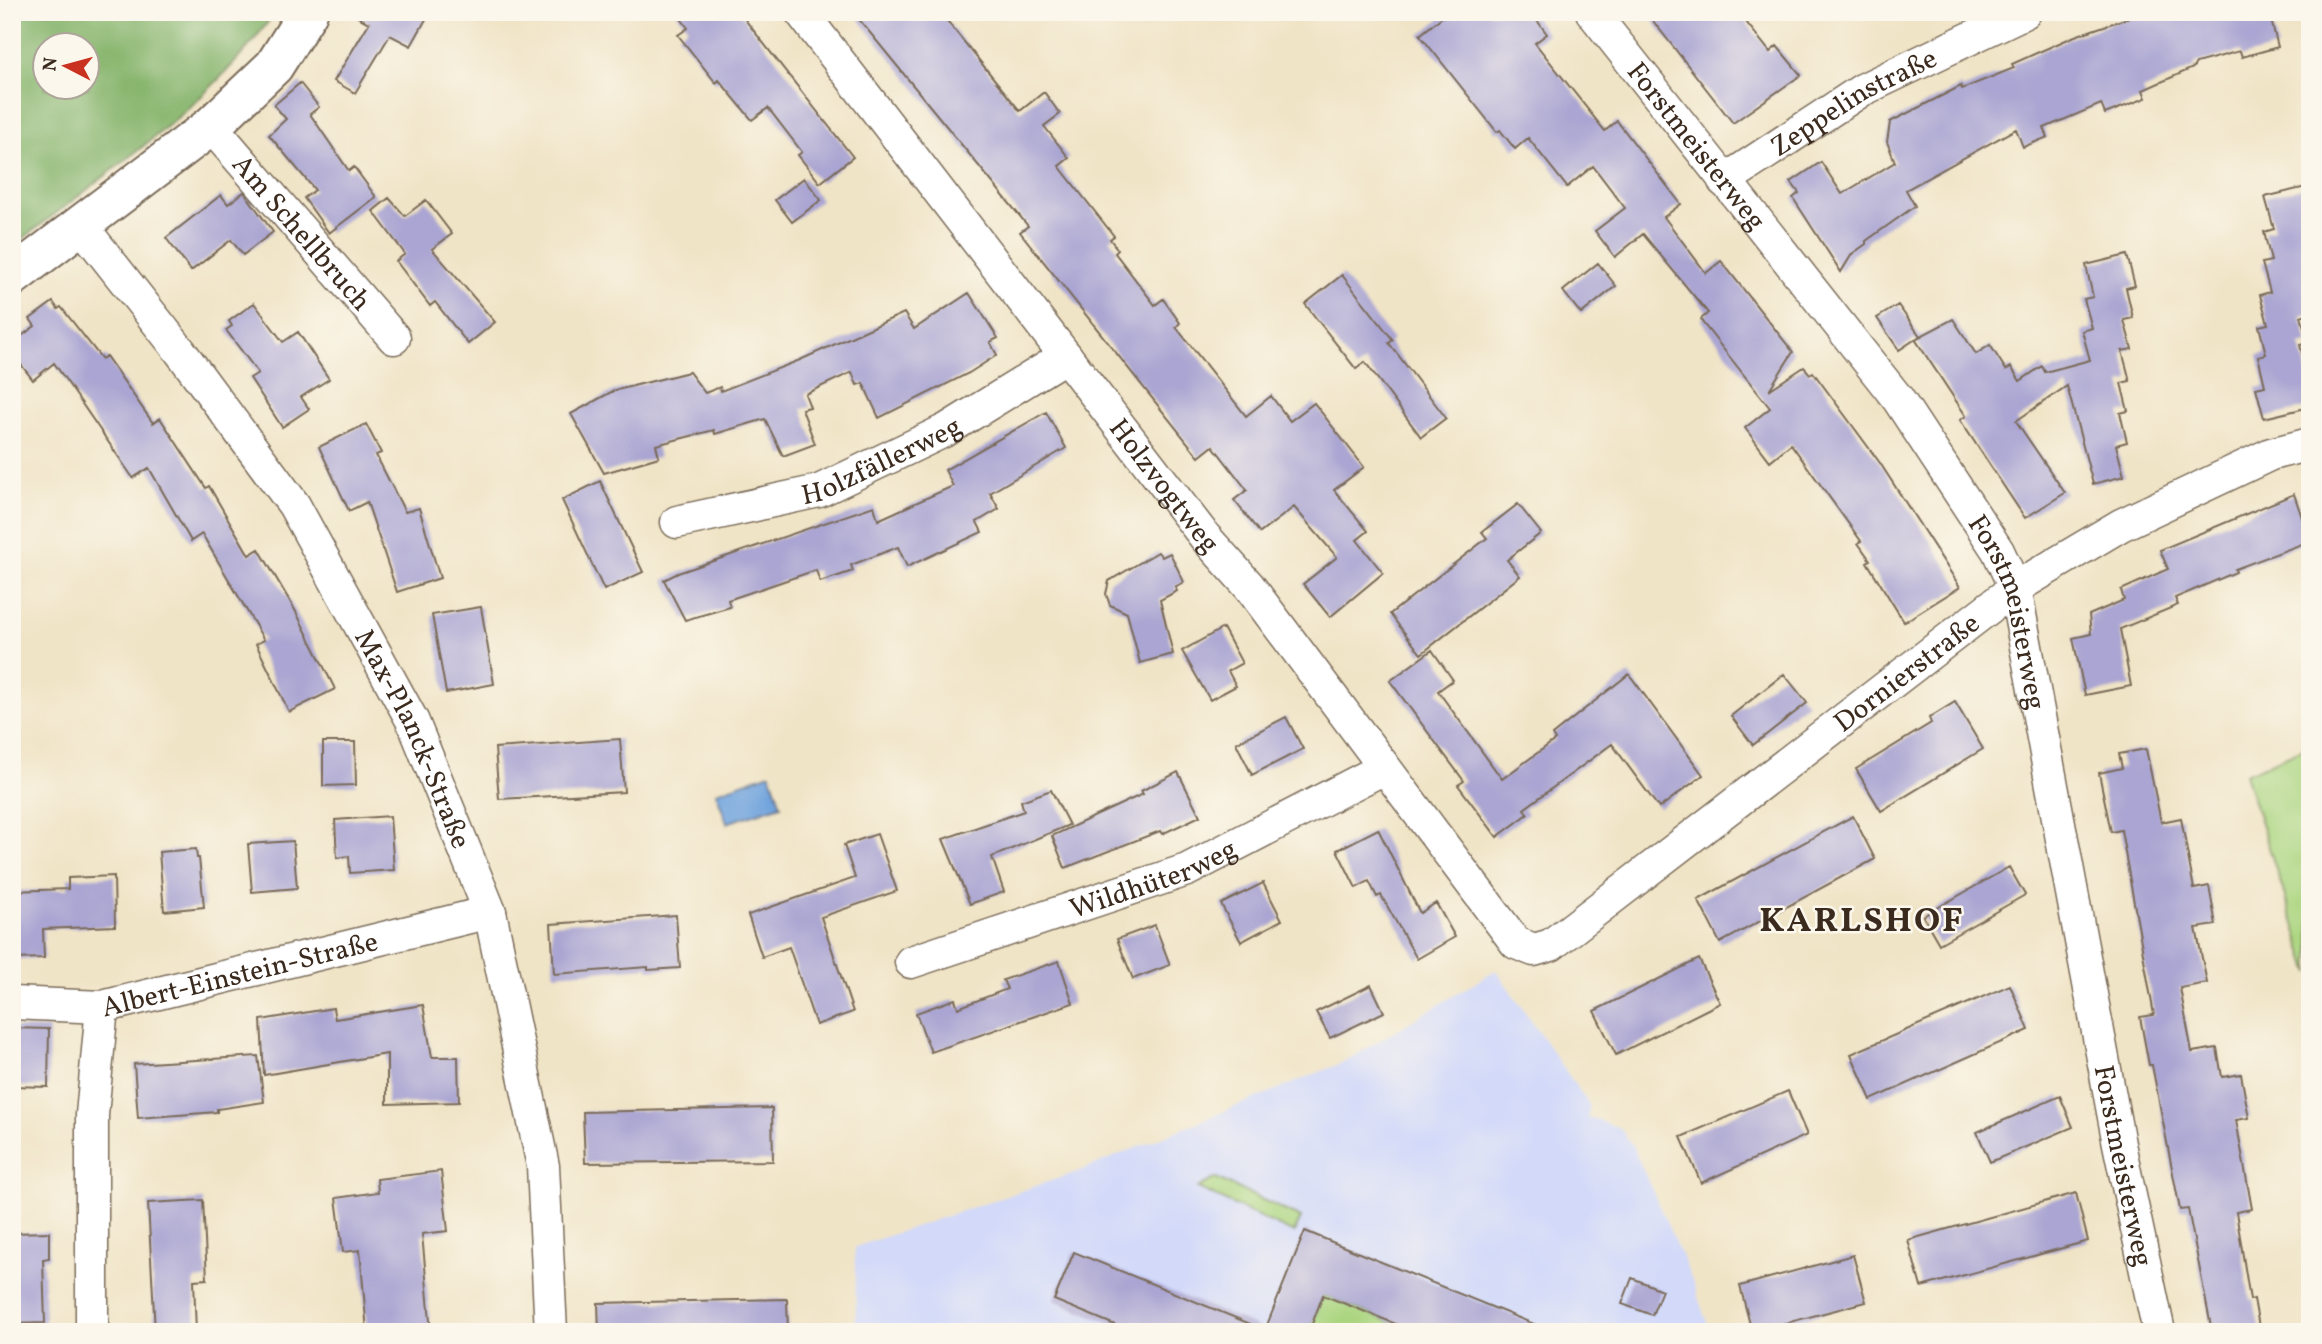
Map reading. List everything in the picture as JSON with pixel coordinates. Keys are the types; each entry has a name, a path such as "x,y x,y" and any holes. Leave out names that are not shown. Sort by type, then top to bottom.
{"street":[{"path":"12,277 211,126 274,66 308,12"},
{"name":"Holzvogtweg","path":"801,12 1205,537 1249,586 1516,943 1534,950"},
{"name":"Forstmeisterweg","path":"1592,12 1898,399 1998,551 2015,588 2121,1156 2159,1332"},
{"name":"Zeppelinstraße","path":"1724,181 1862,90 2025,12"},
{"name":"Am Schellbruch","path":"211,126 394,338"},
{"name":"Max-Planck-Straße","path":"80,224 180,351 294,505 413,722 490,912 543,1166 551,1332"},
{"name":"Holzfällerweg","path":"677,522 819,491 946,430 1066,356"},
{"name":"Dornierstraße","path":"1534,950 1551,945 2015,588 2121,525 2271,454 2310,444"},
{"name":"Wildhüterweg","path":"911,961 1187,870 1384,768"},
{"name":"Albert-Einstein-Straße","path":"92,1332 92,1115 102,1007 490,912"},
{"path":"12,1003 102,1007"}],"shaded area":[{"path":"1496,970 1590,1106 1587,1117 1620,1128 1632,1145 1692,1280 1710,1332 856,1332 855,1247 1077,1172 1344,1062"}],"green space":[{"path":"12,12 275,12 219,79 118,166 12,247"},
{"path":"2310,746 2310,973 2245,774"},
{"path":"1216,1178 1301,1218 1294,1233 1198,1188"},
{"path":"1323,1295 1416,1332 1309,1332"}],"water":[{"path":"770,773 781,805 727,823 716,792"}],"building":[{"path":"349,12 430,12 411,46 390,35 355,93 334,81 369,23"},
{"path":"676,12 739,12 853,157 820,183 798,155 802,152 768,108 752,120 719,80 716,83 678,35 688,28"},
{"path":"853,12 940,12 1020,111 1044,92 1060,114 1044,126 1069,158 1059,166 1114,236 1110,239 1118,250 1115,253 1155,305 1163,299 1180,323 1176,327 1246,416 1271,396 1290,421 1314,403 1364,467 1334,490 1368,531 1357,540 1383,573 1330,617 1303,584 1337,557 1294,507 1260,533 1234,500 1247,490 1213,446 1199,457 1020,232 1028,226"},
{"path":"1448,12 1531,12 1547,34 1535,43 1605,131 1617,121 1681,204 1664,217 1706,273 1721,261 1793,352 1769,390 1804,367 1810,374 1813,372 1880,463 1960,587 1904,622 1867,562 1870,560 1858,543 1861,541 1791,444 1770,461 1745,428 1770,408 1702,322 1701,319 1708,313 1643,234 1615,257 1595,231 1625,208 1593,166 1567,187 1528,138 1515,149 1500,130 1497,132 1420,35"},
{"path":"1646,12 1738,12 1770,52 1777,46 1801,75 1733,123"},
{"path":"2145,12 2269,12 2278,47 2242,57 2240,51 2196,63 2193,68 2143,90 2146,98 2105,114 2101,104 2044,128 2048,137 2023,147 2016,129 1906,190 1915,206 1866,241 1866,244 1852,254 1841,272 1793,198 1799,193 1791,182 1821,162 1842,194 1895,162 1887,142 1890,122 1961,86 1962,89 2014,68 2012,64 2075,36"},
{"path":"300,83 319,107 310,114 349,171 354,167 376,197 329,233 304,198 315,190 269,135 286,119 274,105"},
{"path":"804,178 821,200 792,222 775,200"},
{"path":"2310,186 2310,282 2303,284 2310,313 2301,316 2308,343 2300,345 2310,386 2310,407 2264,418 2256,388 2265,386 2258,356 2266,354 2259,326 2268,324 2260,295 2270,292 2262,263 2271,261 2264,232 2274,229 2265,197"},
{"path":"244,192 273,232 243,255 231,240 191,271 166,238 221,195 228,204"},
{"path":"389,198 405,216 426,200 452,234 432,249 495,322 468,344 435,302 430,306 396,261 405,254 373,211"},
{"path":"2127,255 2135,286 2126,288 2133,318 2124,320 2132,349 2122,351 2130,381 2121,383 2128,411 2120,413 2127,442 2116,445 2124,476 2093,484 2067,386 2016,421 2065,493 2025,518 1960,420 1966,416 1915,339 1953,319 1976,354 1990,345 2006,370 2011,367 2020,381 2042,366 2045,372 2090,360 2082,331 2092,328 2084,299 2093,297 2086,265"},
{"path":"1598,263 1616,286 1581,314 1563,291"},
{"path":"1342,275 1393,340 1389,343 1446,418 1421,437 1365,362 1356,369 1305,304"},
{"path":"969,293 998,338 990,342 997,355 969,373 879,418 863,383 857,385 852,372 805,394 810,407 802,409 815,444 783,456 765,419 715,434 714,430 656,445 659,457 604,473 571,414 613,391 689,372 705,393 720,387 721,391 800,360 904,313 914,329"},
{"path":"53,302 58,309 61,307 102,359 106,356 153,423 160,418 206,488 209,486 249,555 259,549 295,610 335,689 289,712 256,644 264,640 202,534 191,541 149,468 133,478 54,363 33,380 12,353 12,343 35,326 30,319"},
{"path":"254,303 283,342 298,332 329,379 301,397 309,409 282,427 250,378 258,373 226,330 232,326 229,321"},
{"path":"1898,305 1920,336 1899,350 1877,318"},
{"path":"1046,412 1066,448 990,493 999,509 977,522 982,532 907,567 898,547 851,565 853,571 820,582 816,570 728,600 730,607 685,620 664,580 874,506 878,520 953,486 945,470"},
{"path":"366,424 381,453 376,455 405,512 419,508 440,578 397,592 367,502 349,511 319,447"},
{"path":"600,481 643,572 604,590 562,500"},
{"path":"2294,494 2310,541 2235,569 2236,572 2175,598 2178,605 2120,629 2131,686 2085,695 2073,638 2091,634 2089,615 2124,600 2121,590 2168,569 2160,550"},
{"path":"1518,504 1541,533 1507,560 1520,576 1421,654 1390,614 1487,538 1482,532"},
{"path":"1158,552 1162,557 1170,553 1184,582 1175,587 1177,591 1160,600 1173,654 1140,663 1127,613 1110,605 1106,594 1109,581"},
{"path":"481,607 494,684 446,693 432,615"},
{"path":"1223,628 1242,663 1228,671 1236,686 1210,700 1182,651"},
{"path":"1432,650 1453,680 1438,691 1502,779 1555,740 1552,735 1629,674 1703,775 1659,808 1612,744 1524,809 1528,814 1497,837 1458,785 1464,781 1390,681"},
{"path":"1784,674 1807,703 1753,745 1731,716"},
{"path":"1955,702 1983,749 1881,811 1856,769 1931,723 1929,718"},
{"path":"1286,717 1303,749 1252,775 1236,743"},
{"path":"620,739 624,792 499,799 495,748"},
{"path":"323,742 355,742 356,785 323,786"},
{"path":"2146,749 2161,822 2181,818 2194,889 2209,886 2216,925 2196,928 2207,983 2180,988 2192,1052 2217,1048 2222,1077 2241,1074 2249,1118 2236,1120 2252,1209 2236,1212 2250,1300 2254,1299 2260,1332 2212,1332 2188,1209 2180,1210 2152,1065 2149,1065 2140,1017 2154,1015 2121,830 2111,832 2099,773 2122,768 2119,754"},
{"path":"1178,772 1200,816 1162,834 1160,831 1065,868 1052,836 1143,794 1141,791"},
{"path":"1051,790 1069,825 992,857 1004,892 970,904 943,839 1024,811 1021,801"},
{"path":"390,816 394,870 350,873 349,856 337,858 335,820"},
{"path":"1853,816 1875,859 1720,943 1698,900"},
{"path":"1378,829 1420,913 1436,903 1455,937 1417,959 1381,895 1377,897 1369,881 1356,888 1337,850"},
{"path":"877,834 897,891 821,917 853,1012 816,1025 789,947 762,957 748,915 855,878 844,845"},
{"path":"293,841 297,888 252,892 248,844"},
{"path":"196,849 204,907 164,911 159,852"},
{"path":"2009,867 2025,895 1939,944 1923,916"},
{"path":"114,876 115,926 43,929 44,958 12,959 12,891 68,889 68,878"},
{"path":"1263,883 1282,920 1241,942 1221,904"},
{"path":"676,915 680,968 648,970 648,967 554,974 551,924"},
{"path":"1155,925 1170,965 1133,979 1117,939"},
{"path":"1699,959 1720,1003 1616,1055 1594,1011"},
{"path":"1059,961 1073,1003 931,1052 916,1013 955,999 958,1008 1007,989 1003,980"},
{"path":"1371,985 1384,1012 1330,1038 1316,1012"},
{"path":"2010,985 2029,1030 1871,1100 1851,1054"},
{"path":"423,1005 432,1057 458,1057 459,1102 387,1104 387,1054 264,1075 261,1020 333,1008 335,1019"},
{"path":"12,1028 49,1029 48,1087 12,1086"},
{"path":"258,1056 264,1102 217,1109 217,1112 138,1118 134,1064"},
{"path":"1788,1091 1807,1135 1701,1183 1681,1137"},
{"path":"2060,1096 2073,1127 1990,1162 1977,1132"},
{"path":"772,1108 773,1161 585,1163 583,1112"},
{"path":"441,1171 448,1231 422,1234 431,1332 367,1332 360,1250 343,1252 336,1198 378,1192 377,1179"},
{"path":"2076,1193 2088,1241 1921,1287 1908,1240"},
{"path":"203,1200 207,1279 194,1280 196,1332 155,1332 148,1203"},
{"path":"1305,1231 1551,1332 1416,1332 1323,1295 1309,1332 1132,1332 1054,1300 1074,1252 1265,1330"},
{"path":"49,1232 49,1258 43,1259 45,1323 12,1324 12,1233"},
{"path":"1853,1255 1866,1302 1752,1332 1740,1286"},
{"path":"1632,1278 1662,1290 1652,1315 1622,1304"},
{"path":"787,1299 788,1332 599,1332 598,1303"}],"district":[{"name":"KARLSHOF","path":"1862,919"}]}
